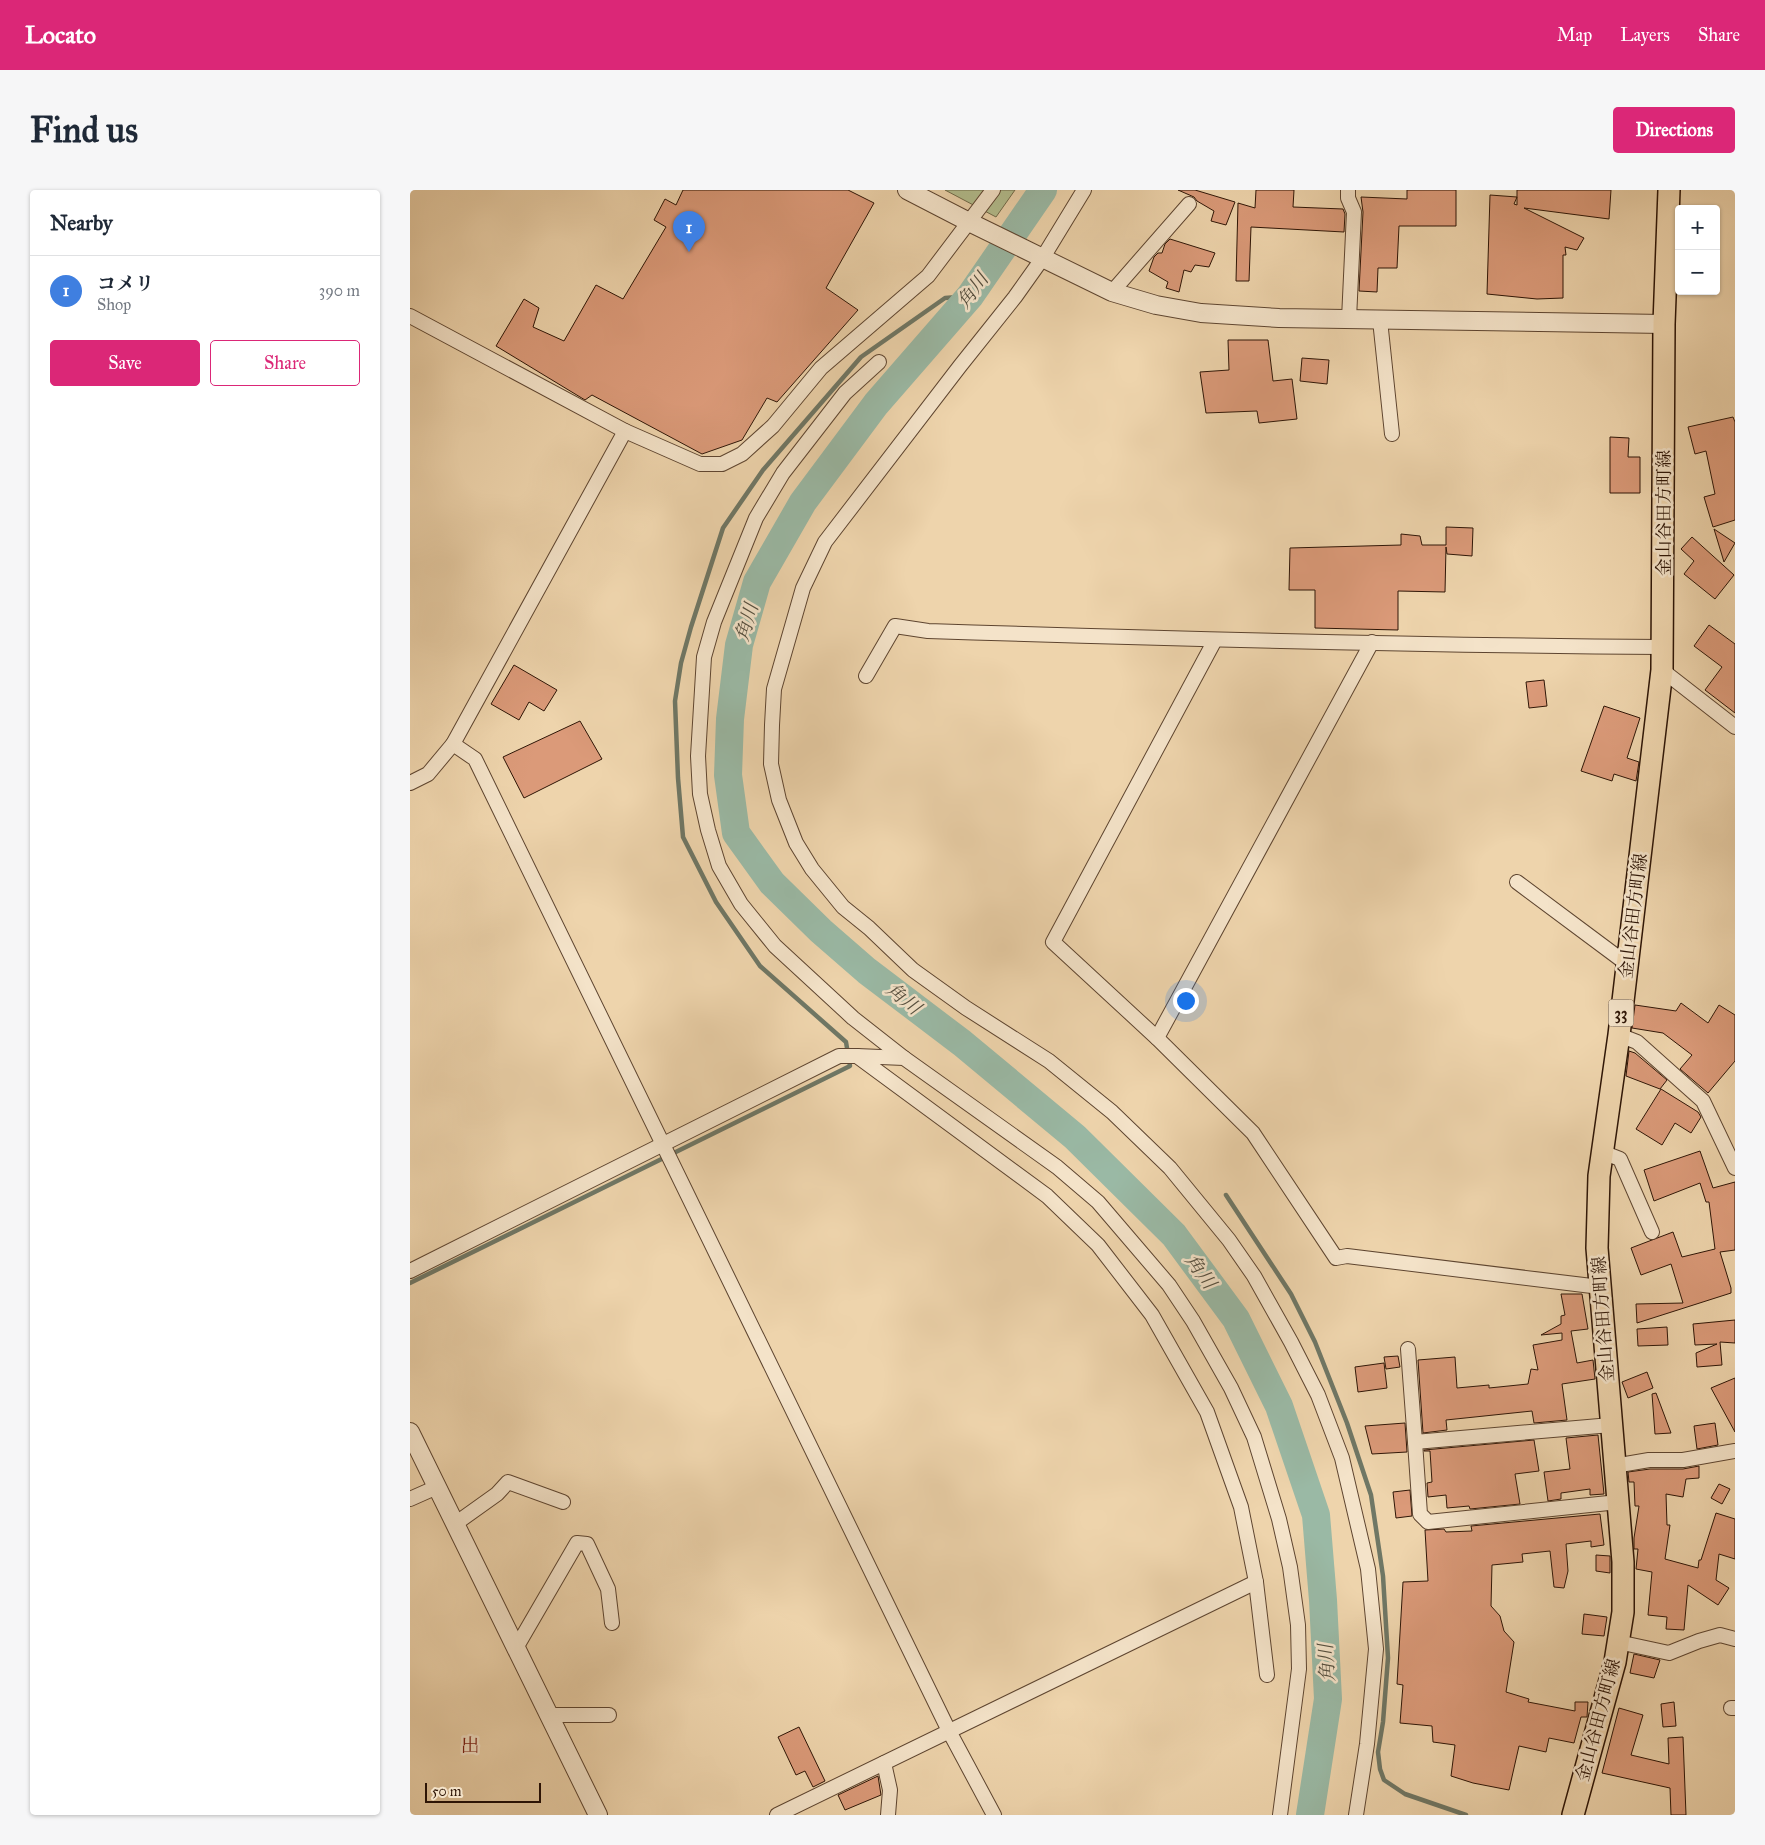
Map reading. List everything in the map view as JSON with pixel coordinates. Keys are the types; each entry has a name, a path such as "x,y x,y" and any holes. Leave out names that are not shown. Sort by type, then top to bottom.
{"main road":[{"name":"金山谷田方町線","path":"1573,1815 1615,1662 1623,1612 1623,1562 1597,1248 1599,1176 1619,1035 1662,670 1664,324 1669,190"}],"street":[{"path":"907,190 1112,292 1156,306 1201,313 1279,318 1664,324"},
{"path":"410,316 625,431 700,464 722,464 742,454 774,426 821,368 928,276 993,190"},
{"path":"1084,190 1014,297 825,542 803,588 774,689 772,764 775,782 779,800 796,843 812,868 843,907 869,928 913,970 966,1008 1049,1061 1112,1112 1164,1162 1194,1196 1229,1240 1254,1276 1318,1395 1342,1458 1368,1569 1376,1650 1367,1744 1356,1815"},
{"path":"1348,190 1348,198 1354,212 1349,319"},
{"path":"1112,292 1189,204"},
{"path":"1380,320 1392,434"},
{"path":"879,362 845,393 783,473 756,518 714,622 704,657 698,756 700,794 708,830 719,866 741,904 775,946 854,1018 904,1058 1057,1167 1098,1202 1169,1284 1193,1321 1231,1388 1254,1437 1279,1519 1290,1567 1298,1625 1299,1670 1280,1815"},
{"path":"410,783 428,774 453,744 625,431"},
{"path":"866,676 895,626 928,631 1215,640 1499,646 1663,647"},
{"path":"1215,640 1053,942 1157,1038 1253,1133 1336,1258 1347,1256 1600,1287"},
{"path":"1157,1038 1372,642"},
{"path":"1662,670 1735,727"},
{"path":"453,744 475,759 949,1731 994,1815"},
{"path":"1517,882 1627,964"},
{"path":"1619,1035 1637,1042 1703,1101 1735,1168"},
{"path":"410,1271 662,1143 839,1056 904,1058"},
{"path":"857,1056 1047,1196 1098,1246 1152,1315 1208,1412 1241,1507 1256,1582 1267,1675"},
{"path":"1602,1152 1620,1158 1652,1232"},
{"path":"1408,1349 1420,1514 1428,1522 1618,1502"},
{"path":"1415,1442 1611,1425"},
{"path":"410,1432 598,1815"},
{"path":"1614,1466 1649,1460 1683,1460 1735,1451"},
{"path":"455,1524 497,1494 508,1482 563,1502"},
{"path":"410,1499 437,1487"},
{"path":"516,1648 577,1543 587,1544 608,1589 612,1623"},
{"path":"777,1815 1256,1582"},
{"path":"1618,1642 1669,1653 1699,1640 1720,1634 1735,1640"},
{"path":"549,1716 609,1715"},
{"path":"884,1763 890,1790 888,1815"}],"green space":[{"path":"945,190 1015,190 996,217"}],"building":[{"path":"683,190 848,190 874,203 826,288 858,310 777,402 767,398 742,440 702,454 592,395 585,400 496,346 524,299 539,308 533,327 564,341 596,285 623,299 666,227 654,220 665,199 676,205"},
{"path":"1178,190 1195,190 1235,202 1226,225 1211,221 1214,211 1197,201 1194,197"},
{"path":"1256,190 1294,190 1293,207 1343,209 1345,214 1344,232 1251,227 1249,281 1236,281 1238,203 1255,208"},
{"path":"1407,190 1456,190 1456,226 1399,226 1397,268 1378,268 1377,292 1359,291 1363,212 1361,197 1407,199"},
{"path":"1517,190 1611,190 1609,219 1524,208 1584,238 1577,250 1565,247 1566,255 1563,255 1563,298 1537,299 1487,294 1490,195 1517,197"},
{"path":"1170,239 1215,253 1209,267 1195,265 1191,272 1184,270 1179,292 1166,288 1168,282 1149,271 1154,257 1158,253 1162,253 1165,244"},
{"path":"1228,340 1268,340 1273,381 1292,379 1297,419 1259,423 1257,411 1206,413 1200,372 1229,370"},
{"path":"1302,358 1329,360 1327,384 1300,381"},
{"path":"1733,417 1735,422 1735,520 1713,527 1704,497 1715,494 1706,451 1695,454 1688,427"},
{"path":"1610,437 1629,438 1628,457 1640,457 1640,493 1610,493"},
{"path":"1446,527 1473,528 1472,556 1447,554 1446,547 1445,592 1398,591 1398,630 1315,628 1315,590 1289,590 1290,548 1401,545 1401,534 1420,536 1422,545 1446,545"},
{"path":"1714,529 1735,543 1724,562"},
{"path":"1692,537 1734,575 1715,599 1684,574 1694,561 1681,549"},
{"path":"1709,625 1735,644 1735,713 1705,690 1722,667 1694,646"},
{"path":"514,665 557,690 544,711 529,702 519,720 491,704"},
{"path":"1544,680 1547,706 1529,708 1526,682"},
{"path":"1604,706 1640,718 1627,758 1639,762 1636,781 1614,774 1612,781 1581,771"},
{"path":"580,721 602,759 524,798 503,757"},
{"path":"1681,1003 1708,1023 1719,1005 1735,1015 1735,1061 1708,1093 1680,1069 1692,1055 1663,1033 1632,1028 1635,1005 1676,1011"},
{"path":"1629,1051 1635,1053 1667,1080 1660,1089 1626,1076"},
{"path":"1661,1089 1698,1112 1701,1117 1691,1133 1675,1123 1662,1145 1636,1129"},
{"path":"1700,1151 1713,1188 1735,1182 1735,1250 1720,1252 1731,1293 1637,1323 1636,1304 1683,1303 1671,1264 1641,1275 1631,1248 1673,1232 1682,1257 1715,1249 1709,1202 1706,1202 1700,1183 1654,1201 1644,1170"},
{"path":"1561,1294 1582,1294 1588,1329 1571,1331 1577,1363 1593,1360 1595,1379 1562,1384 1567,1420 1534,1423 1532,1411 1446,1420 1447,1430 1423,1433 1418,1360 1455,1357 1457,1388 1489,1385 1489,1388 1528,1384 1531,1369 1538,1370 1533,1345 1562,1340 1562,1333 1541,1335 1561,1324 1561,1316 1565,1315"},
{"path":"1735,1320 1735,1343 1720,1342 1722,1365 1697,1367 1696,1353 1717,1344 1695,1345 1693,1324"},
{"path":"1667,1327 1668,1345 1638,1346 1637,1329"},
{"path":"1398,1356 1400,1367 1386,1369 1384,1357"},
{"path":"1384,1363 1387,1388 1358,1392 1355,1367"},
{"path":"1647,1372 1653,1388 1628,1398 1622,1382"},
{"path":"1735,1378 1735,1432 1711,1388"},
{"path":"1656,1393 1671,1433 1655,1434 1652,1394"},
{"path":"1405,1423 1407,1452 1372,1454 1365,1426"},
{"path":"1715,1423 1718,1445 1697,1449 1694,1426"},
{"path":"1598,1435 1604,1494 1590,1495 1590,1489 1561,1493 1561,1499 1548,1501 1544,1472 1570,1469 1566,1438"},
{"path":"1534,1440 1539,1471 1515,1474 1520,1504 1470,1509 1469,1506 1447,1508 1446,1495 1428,1497 1427,1483 1432,1482 1430,1451 1424,1450"},
{"path":"1699,1466 1699,1478 1686,1479 1683,1497 1666,1494 1667,1525 1670,1525 1665,1559 1698,1568 1699,1560 1701,1560 1716,1513 1735,1519 1735,1559 1719,1554 1716,1580 1729,1588 1718,1605 1688,1585 1684,1630 1666,1629 1667,1617 1648,1615 1652,1572 1636,1569 1638,1549 1634,1549 1634,1538 1639,1506 1635,1506 1634,1482 1629,1482 1628,1472 1650,1469 1683,1469"},
{"path":"1719,1484 1730,1489 1722,1504 1711,1498"},
{"path":"1410,1490 1412,1516 1396,1518 1393,1492"},
{"path":"1600,1514 1604,1545 1591,1547 1591,1541 1566,1544 1568,1571 1564,1588 1554,1587 1550,1551 1522,1554 1523,1562 1492,1565 1491,1606 1500,1616 1504,1631 1514,1642 1506,1692 1529,1699 1528,1702 1575,1711 1575,1702 1588,1702 1587,1717 1581,1717 1574,1743 1549,1738 1546,1752 1519,1746 1509,1790 1473,1783 1451,1776 1455,1745 1433,1742 1432,1726 1400,1723 1403,1685 1397,1684 1403,1582 1428,1581 1425,1530 1444,1529 1446,1532 1472,1531 1471,1526"},
{"path":"1596,1555 1610,1556 1610,1573 1596,1571"},
{"path":"1584,1614 1607,1617 1604,1636 1582,1634"},
{"path":"1634,1654 1660,1660 1654,1678 1630,1673"},
{"path":"1674,1702 1676,1726 1663,1727 1661,1704"},
{"path":"1619,1708 1643,1715 1631,1755 1669,1764 1668,1738 1683,1737 1686,1815 1671,1815 1670,1788 1602,1773"},
{"path":"799,1727 825,1781 813,1787 805,1771 796,1775 778,1737"},
{"path":"878,1776 881,1795 845,1810 838,1795"}],"waterway":[{"name":"角川","path":"1043,190 970,296 876,404 803,502 757,582 739,645 730,719 728,775 736,833 772,883 821,931 867,971 962,1043 1075,1137 1174,1235 1236,1319 1279,1406 1316,1515 1328,1699 1310,1815"},
{"path":"410,1283 850,1066 846,1042 760,966 716,902 683,837 678,778 675,701 681,663 723,528 763,470 861,357 945,298 970,296"},
{"path":"1226,1195 1291,1294 1315,1342 1347,1423 1371,1495 1383,1576 1388,1658 1383,1722 1378,1752 1380,1769 1384,1780 1405,1794 1466,1815"}],"place":[{"name":"コメリ","path":"689,252"}],"district":[{"name":"出","path":"470,1745"}]}
